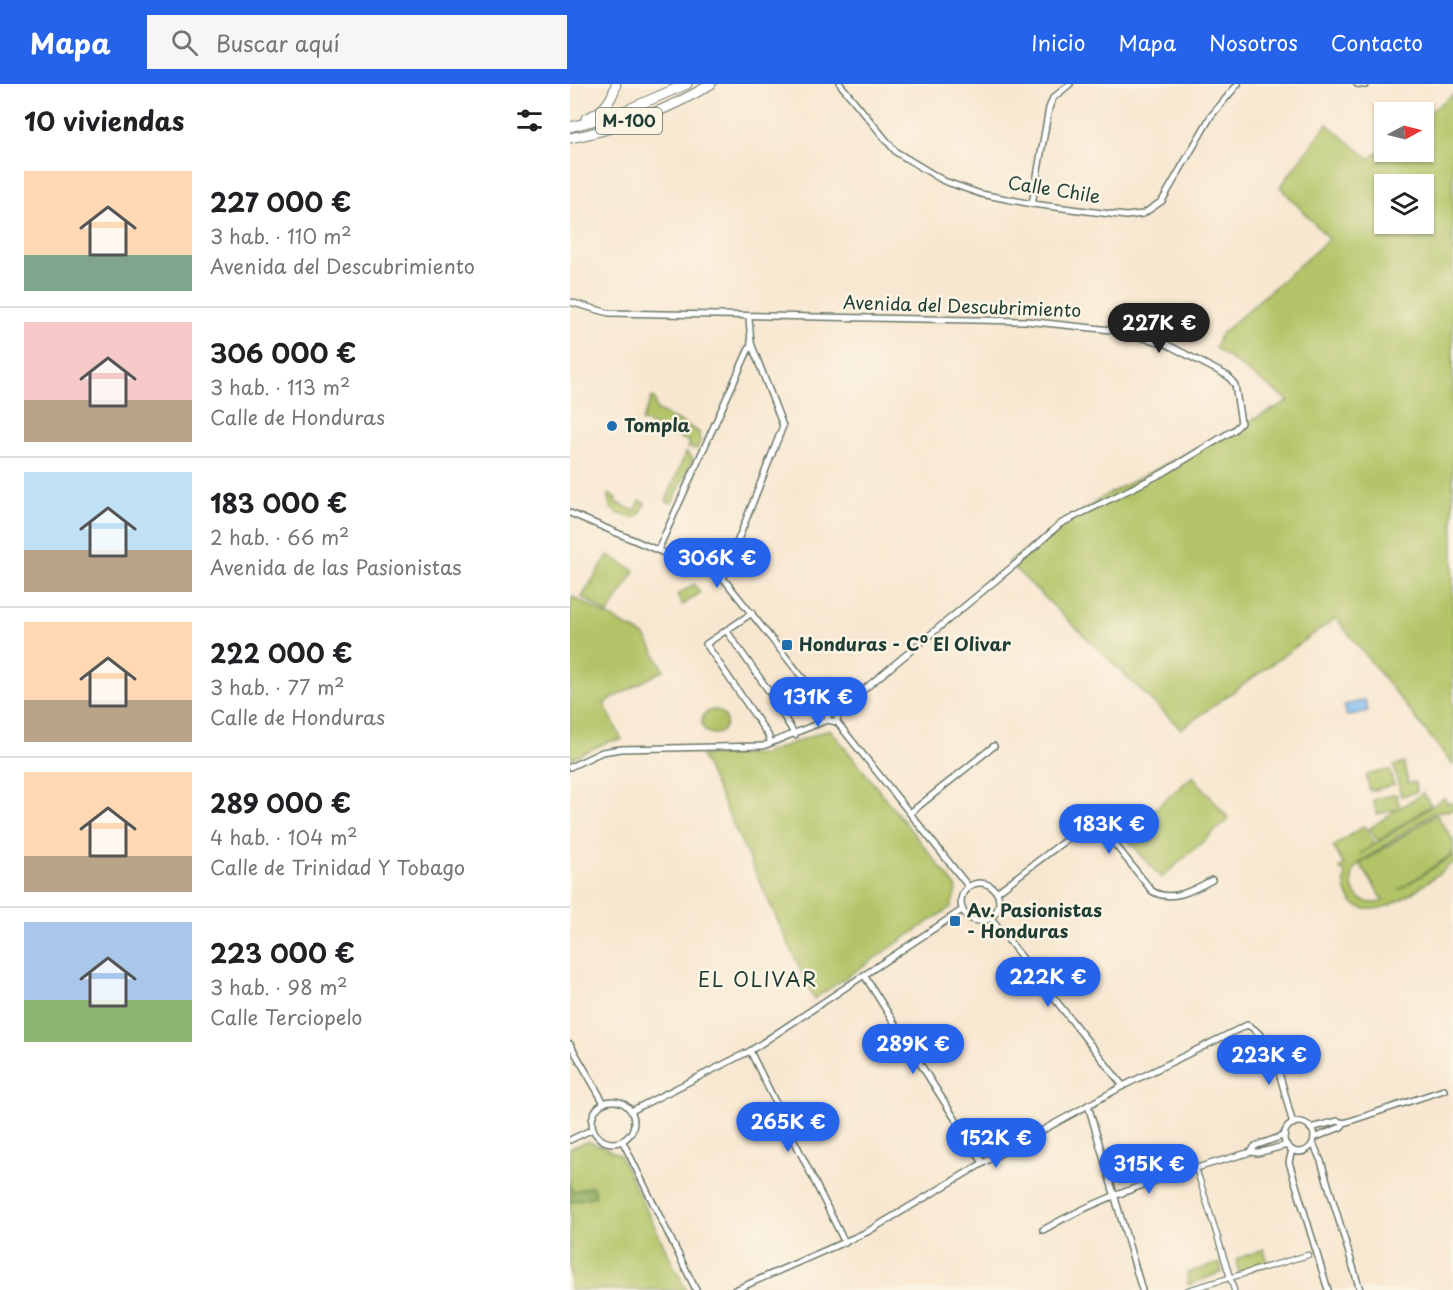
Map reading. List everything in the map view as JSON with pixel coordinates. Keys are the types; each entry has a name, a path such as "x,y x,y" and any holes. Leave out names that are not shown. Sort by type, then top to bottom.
{"highway":[{"path":"570,122 595,115 609,102 616,84"},
{"name":"M-100","path":"570,127 615,115 687,84"},
{"name":"M-100","path":"570,138 618,125 660,110 711,84"}],"street":[{"name":"Calle Chile","path":"840,84 896,152 944,181 981,194 1032,204 1126,216 1149,211 1168,194 1211,116 1238,84"},
{"path":"1032,204 1049,108 1053,98 1070,84"},
{"path":"1357,84 1365,85"},
{"name":"Avenida del Descubrimiento","path":"570,302 609,313 749,318 1026,321 1111,330 1164,343 1228,376 1235,385 1241,423 1234,430 1163,473 1060,524 1018,562 838,711"},
{"path":"723,578 783,426 751,343 749,318"},
{"path":"658,550 751,343"},
{"path":"570,513 723,578 828,711 827,720"},
{"path":"752,613 706,644 768,735 771,743"},
{"path":"726,630 766,687 795,735"},
{"path":"828,711 838,711 837,722"},
{"path":"570,767 602,752 621,748 751,746 771,743 795,735 827,720 837,722 968,886"},
{"path":"910,813 994,746"},
{"path":"997,892 1087,824 1097,824 1106,832 1152,891 1162,897 1174,897 1212,880"},
{"path":"981,882 997,892 998,909 991,918 975,921 962,910 961,897 968,886 981,882"},
{"path":"631,1111 750,1052 962,910"},
{"path":"991,918 1123,1086"},
{"path":"864,975 982,1163"},
{"path":"735,1290 845,1243 982,1163 1088,1105 1247,1024 1257,1028 1268,1042 1293,1124"},
{"path":"570,1044 604,1103"},
{"path":"750,1052 845,1243"},
{"path":"1285,1135 1287,1145 1292,1150 1305,1151 1313,1141 1341,1127 1344,1123 1444,1090"},
{"path":"604,1103 622,1103 631,1111 634,1117 633,1132 623,1142 616,1144 602,1140 593,1130 595,1112 604,1103"},
{"path":"1088,1105 1112,1195 1142,1290"},
{"path":"1310,1128 1338,1121 1344,1123"},
{"path":"1251,1152 1255,1146 1285,1135 1293,1124 1304,1123 1310,1128 1360,1290"},
{"path":"570,1140 593,1130"},
{"path":"623,1142 696,1290"},
{"path":"1043,1230 1081,1208 1112,1195 1251,1152 1258,1154 1287,1145"},
{"path":"1292,1150 1289,1162 1328,1290"},
{"path":"1196,1168 1234,1290"},
{"path":"1188,1290 1308,1255"}],"green space":[{"path":"1453,94 1453,765 1336,618 1181,729 1008,562 1106,495 1289,401 1215,348 1221,334 1329,239 1280,187 1327,124 1370,159 1374,156 1374,162 1434,162 1434,109"},
{"path":"652,397 655,399 656,410 674,419 665,431 642,421"},
{"path":"676,419 699,432 700,442 697,449 688,448 690,442 667,432"},
{"path":"686,452 693,459 672,503 666,501"},
{"path":"608,494 616,498 615,502 635,511 640,501 645,503 641,513 633,518 614,511 608,500"},
{"path":"608,555 635,571 608,614 582,597"},
{"path":"694,584 700,593 683,605 677,595"},
{"path":"573,597 645,636 664,670 604,703 622,740 610,741 570,759 570,602"},
{"path":"714,710 722,714 726,722 722,730 714,734 706,730 702,722 706,714"},
{"path":"830,729 957,888 951,907 814,999 701,755 763,754"},
{"path":"1404,763 1408,783 1415,782 1417,792 1401,796 1394,766"},
{"path":"1390,770 1394,785 1370,791 1366,775"},
{"path":"1193,776 1229,819 1161,878 1124,835"},
{"path":"1423,793 1431,805 1378,841 1369,829 1398,809 1377,814 1373,800 1396,794 1400,808"},
{"path":"1444,798 1447,803 1453,803 1453,810 1435,812 1362,861 1355,868 1352,876 1354,892 1366,902 1384,901 1360,864 1436,814 1453,840 1453,853 1399,890 1453,855 1453,863 1419,889 1391,904 1378,909 1365,909 1354,904 1346,890 1345,873 1339,868 1344,865 1333,847 1364,826 1375,843 1359,855"},
{"path":"588,1141 619,1154 686,1290 570,1290 570,1202 596,1195 575,1191 570,1187 570,1148"},
{"path":"592,1186 596,1196 570,1202 570,1187 575,1191"},
{"path":"1264,1249 1268,1265 1239,1273 1236,1259"},
{"path":"1220,1263 1222,1272 1188,1285 1187,1273"}],"water":[{"path":"1365,700 1368,711 1347,716 1344,705"}],"place":[{"name":"Tompla","path":"612,426"},
{"name":"Honduras - Cº El Olivar","path":"787,645"},
{"name":"Av. Pasionistas - Honduras","path":"955,921"}],"district":[{"name":"EL OLIVAR","path":"758,980"}]}
